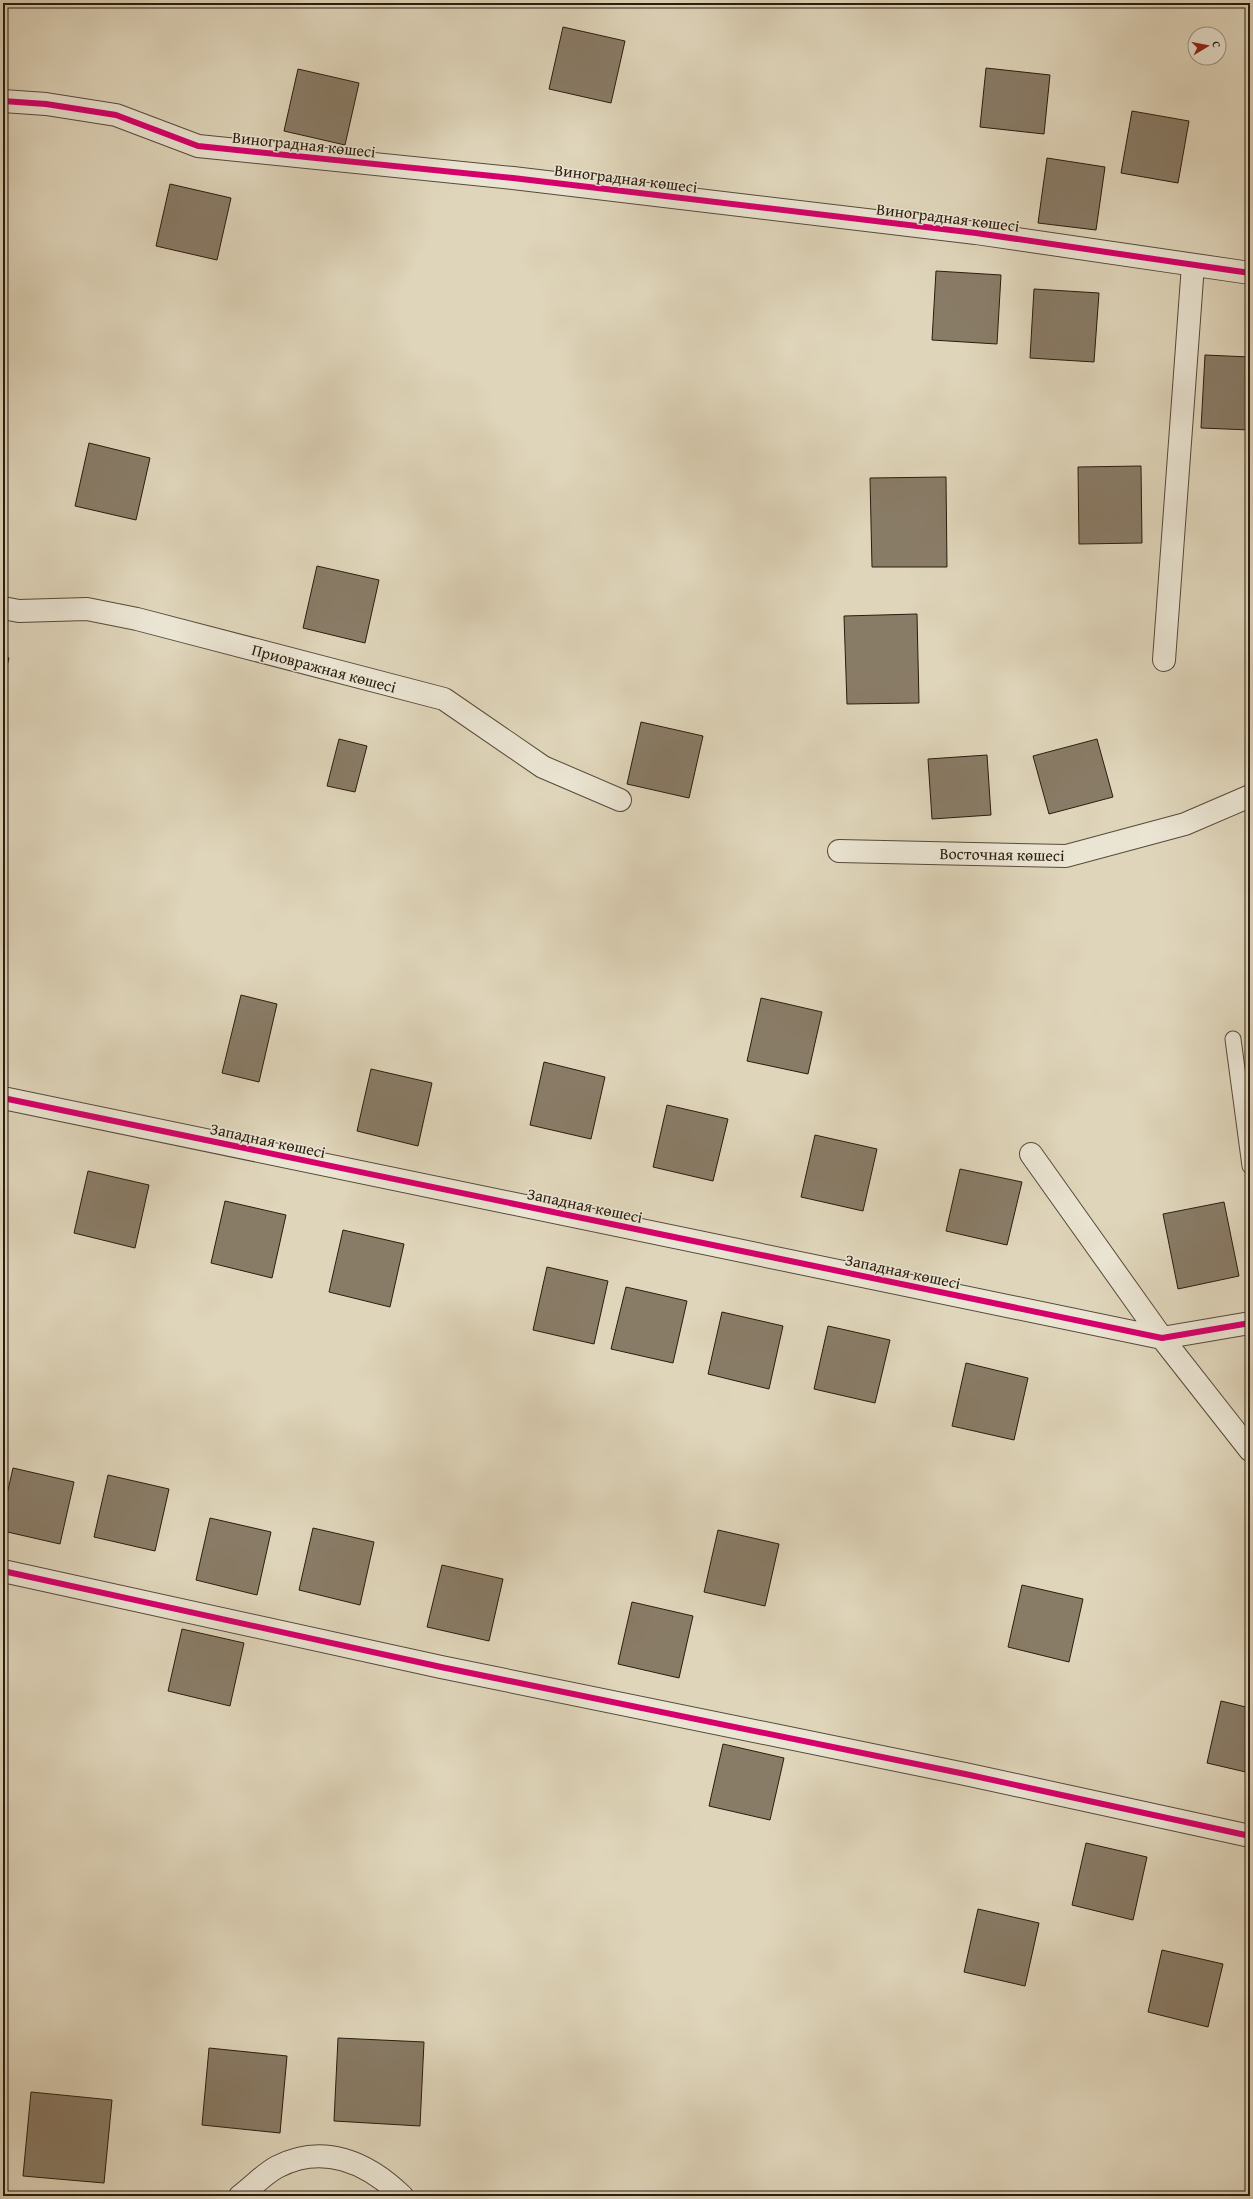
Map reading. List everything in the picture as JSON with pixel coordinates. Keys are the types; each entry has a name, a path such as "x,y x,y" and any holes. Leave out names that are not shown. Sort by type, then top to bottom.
{"street":[{"name":"Виноградная көшесі","path":"3,101 46,104 116,115 198,146 560,183 976,233 1250,273"},
{"path":"1164,660 1193,265"},
{"name":"Приовражная көшесі","path":"3,608 19,611 87,609 137,619 444,699 543,767 620,800"},
{"name":"Восточная көшесі","path":"839,851 1066,856 1185,824 1250,796"},
{"name":"Западная көшесі","path":"3,1098 1162,1338"},
{"path":"1031,1154 1162,1338 1250,1450"},
{"path":"1162,1338 1250,1323"},
{"path":"3,1571 440,1667 972,1776 1250,1836"},
{"path":"240,2196 276,2167 312,2155 351,2161 386,2180 402,2196"}],"lane":[{"path":"1233,1039 1250,1166"}],"building":[{"path":"563,27 625,41 611,103 549,89"},
{"path":"986,68 1050,75 1044,134 980,127"},
{"path":"298,69 359,83 345,145 284,131"},
{"path":"1132,111 1189,121 1178,183 1121,173"},
{"path":"1047,158 1105,167 1096,230 1038,223"},
{"path":"170,184 231,198 217,260 156,246"},
{"path":"936,271 1001,275 997,344 932,340"},
{"path":"1034,289 1099,293 1094,362 1030,358"},
{"path":"1205,355 1250,357 1250,430 1201,428"},
{"path":"89,443 150,458 136,520 75,506"},
{"path":"1141,466 1142,543 1079,544 1078,467"},
{"path":"946,477 947,567 872,567 870,478"},
{"path":"317,566 379,580 365,643 303,628"},
{"path":"917,614 919,703 847,704 844,616"},
{"path":"3,656 9,658 3,682"},
{"path":"641,722 703,736 689,798 627,784"},
{"path":"339,739 367,746 355,792 327,786"},
{"path":"1097,739 1113,797 1049,814 1033,756"},
{"path":"987,755 991,815 932,819 928,759"},
{"path":"241,995 277,1004 259,1082 222,1073"},
{"path":"761,998 822,1012 808,1074 747,1061"},
{"path":"544,1062 605,1077 591,1139 530,1125"},
{"path":"371,1069 432,1083 418,1146 357,1131"},
{"path":"667,1105 728,1119 713,1181 653,1167"},
{"path":"815,1135 877,1149 863,1211 801,1197"},
{"path":"960,1169 1022,1182 1007,1245 946,1231"},
{"path":"88,1171 149,1185 135,1248 74,1233"},
{"path":"225,1201 286,1215 272,1278 211,1263"},
{"path":"1224,1202 1239,1276 1178,1289 1163,1214"},
{"path":"343,1230 404,1244 390,1307 329,1292"},
{"path":"547,1267 608,1281 594,1344 533,1330"},
{"path":"626,1287 687,1301 673,1363 611,1349"},
{"path":"722,1312 783,1326 769,1389 708,1374"},
{"path":"828,1326 890,1340 875,1403 814,1389"},
{"path":"966,1363 1028,1378 1014,1440 952,1426"},
{"path":"13,1468 74,1482 60,1544 3,1531 3,1512"},
{"path":"108,1475 169,1489 155,1551 94,1537"},
{"path":"210,1518 271,1532 257,1595 196,1580"},
{"path":"313,1528 374,1542 360,1605 299,1590"},
{"path":"718,1530 779,1544 765,1606 704,1592"},
{"path":"442,1565 503,1579 489,1641 427,1627"},
{"path":"1022,1585 1083,1599 1069,1662 1008,1647"},
{"path":"632,1602 693,1616 679,1678 618,1664"},
{"path":"182,1629 244,1643 230,1706 168,1691"},
{"path":"1221,1701 1250,1708 1250,1773 1207,1763"},
{"path":"723,1744 784,1758 770,1820 709,1806"},
{"path":"1086,1843 1147,1857 1133,1920 1072,1905"},
{"path":"978,1909 1039,1923 1025,1986 964,1972"},
{"path":"1162,1950 1223,1964 1208,2027 1148,2012"},
{"path":"338,2038 424,2042 420,2126 334,2121"},
{"path":"209,2048 287,2056 280,2133 202,2125"},
{"path":"31,2092 112,2100 104,2183 23,2176"}],"cycle path":[{"path":"3,101 46,104 116,115 198,146 513,178 976,233 1250,273"},
{"path":"3,1098 1162,1338 1250,1323"},
{"path":"3,1571 441,1667 965,1774 1250,1836"}]}
